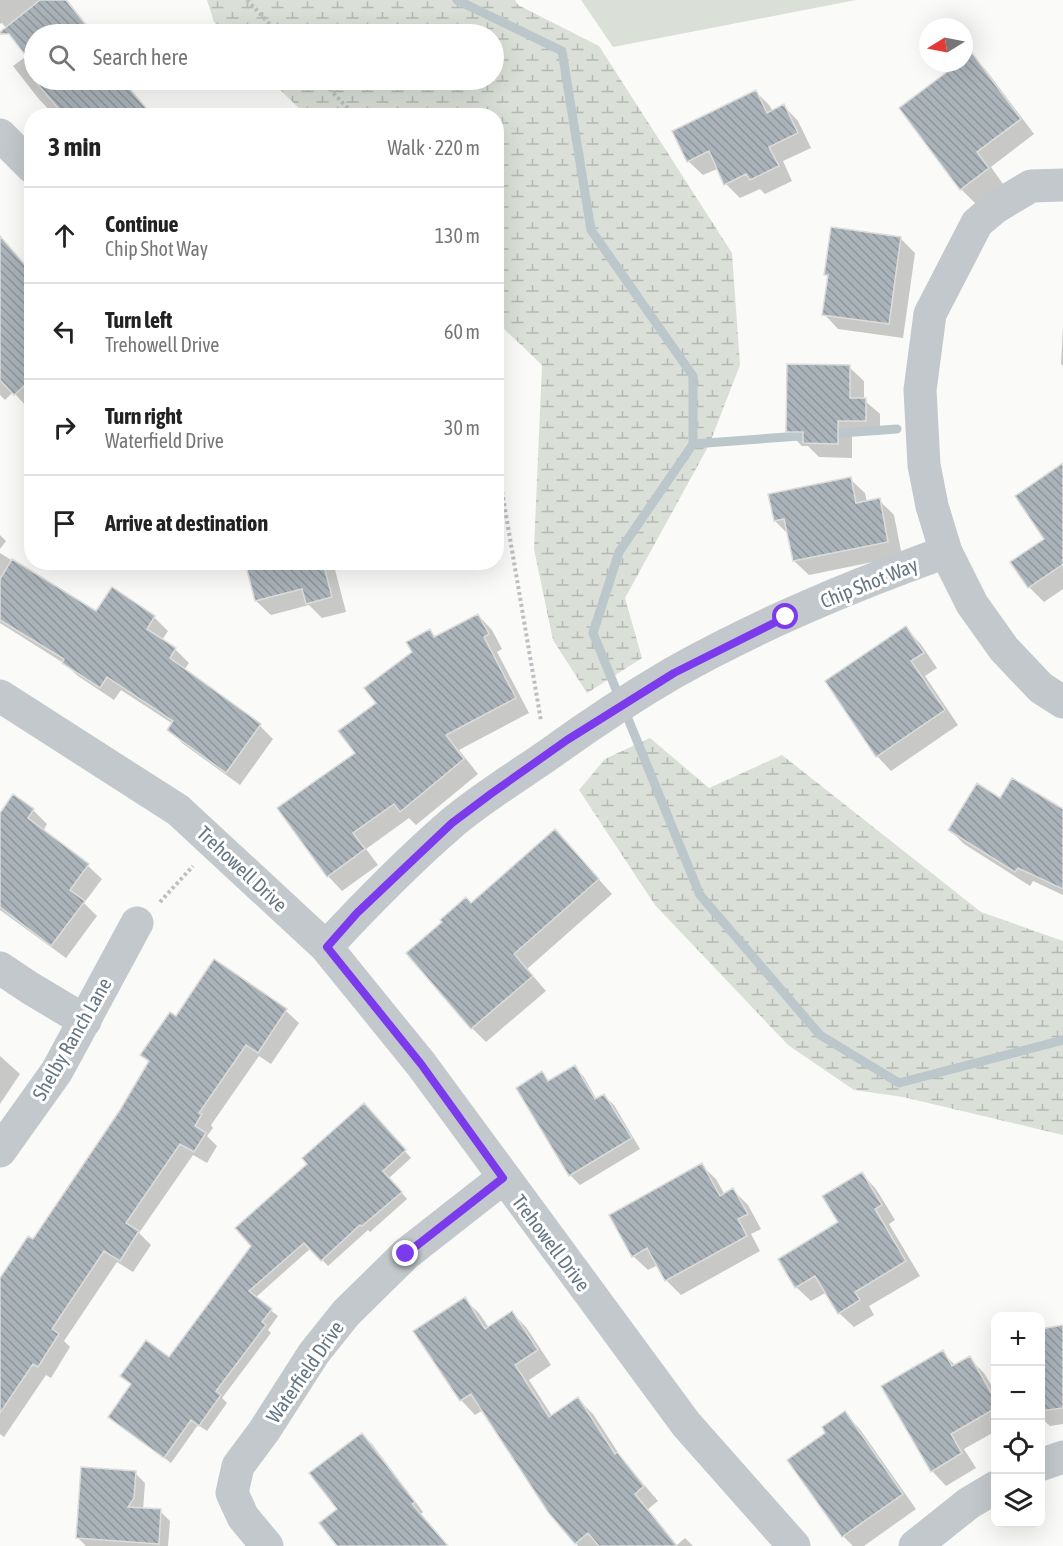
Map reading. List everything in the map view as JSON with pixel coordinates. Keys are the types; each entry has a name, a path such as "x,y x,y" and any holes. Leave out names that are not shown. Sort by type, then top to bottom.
{"street":[{"path":"0,135 24,159"},
{"path":"1063,185 1031,186 996,207 977,223 930,314 920,390 924,465 932,506 946,552 972,604 1004,649 1041,688 1063,702"},
{"name":"Chip Shot Way","path":"327,947 357,913 452,823 558,747 674,673 786,617 905,566 946,552"},
{"name":"Trehowell Drive","path":"0,696 178,810 327,947 421,1064 686,1424 794,1546"},
{"name":"Shelby Ranch Lane","path":"0,1151 57,1071 137,923"},
{"path":"0,968 85,1020"},
{"name":"Waterfield Drive","path":"267,1546 243,1517 232,1493 238,1466 264,1431 314,1353 346,1313 406,1254 503,1178"},
{"path":"1045,1463 1063,1456"},
{"path":"915,1546 969,1503 991,1490"}],"path":[{"path":"247,0 270,24"},
{"path":"330,90 347,108"},
{"path":"504,504 531,667 558,747"},
{"path":"137,923 173,890 215,844"}],"green space":[{"path":"207,0 515,0 518,5 599,46 732,253 740,365 709,445 625,598 642,658 587,693 553,640 534,549 542,365 504,329 504,108 299,108 280,90 504,90 504,24 216,24"},
{"path":"581,0 856,0 613,47"},
{"path":"650,738 709,788 782,755 981,912 1063,941 1063,1135 903,1097 854,1090 788,1045 655,905 579,790 605,759"}],"building":[{"path":"40,0 66,0 85,24 24,24 24,53 9,34 0,34"},
{"path":"973,54 1021,119 977,152 989,168 960,190 899,108 947,72 973,72"},
{"path":"43,90 131,90 146,108 58,108"},
{"path":"756,90 767,113 784,104 798,133 769,147 779,166 750,180 746,174 724,185 709,151 687,162 672,131"},
{"path":"831,227 901,237 889,324 822,315 828,275 824,275"},
{"path":"0,236 24,264 24,386 14,395 0,380"},
{"path":"787,364 850,365 850,398 866,398 866,421 838,421 838,444 803,443 803,432 786,432"},
{"path":"1063,463 1063,566 1028,588 1010,562 1044,539 1015,496"},
{"path":"851,477 856,503 880,498 888,542 793,561 784,519 774,521 768,494"},
{"path":"12,559 24,566 24,570 30,570 96,611 112,587 155,616 147,629 176,648 170,658 261,724 226,773 167,730 173,721 107,677 100,688 62,663 64,659 0,620 0,579"},
{"path":"247,570 325,570 332,597 306,604 302,589 255,601"},
{"path":"478,614 489,634 484,637 516,698 446,735 464,759 400,812 394,804 353,833 365,849 327,877 277,808 355,753 338,731 376,703 364,688 412,652 406,642 430,629 434,637"},
{"path":"906,626 924,653 911,661 945,710 876,757 825,681"},
{"path":"1012,778 1063,809 1063,889 1018,868 1015,872 948,830 977,783 1000,798"},
{"path":"13,794 34,809 28,818 89,864 70,890 85,901 51,946 0,907 0,813"},
{"path":"555,829 599,879 514,954 533,976 471,1029 406,953 442,922 440,920 466,897 471,903"},
{"path":"214,959 287,1009 258,1053 246,1045 199,1113 202,1114 195,1126 206,1133 194,1152 180,1144 126,1223 139,1231 120,1261 104,1251 52,1329 59,1334 38,1367 33,1364 0,1413 0,1278 28,1236 33,1239 120,1110 149,1061 140,1055 170,1012 176,1016"},
{"path":"575,1065 595,1099 604,1094 632,1138 569,1176 516,1088 542,1071 548,1081"},
{"path":"364,1103 406,1150 383,1171 402,1192 362,1226 360,1225 321,1261 304,1243 249,1291 272,1309 262,1322 266,1325 216,1391 221,1395 199,1426 191,1420 164,1458 108,1417 131,1384 120,1376 146,1340 169,1357 251,1246 235,1228 307,1164 302,1158"},
{"path":"702,1163 720,1196 733,1188 748,1214 738,1219 747,1236 665,1281 647,1248 632,1257 609,1215"},
{"path":"862,1172 882,1205 875,1209 906,1261 855,1292 860,1300 838,1314 815,1276 795,1288 778,1259 838,1222 822,1196"},
{"path":"465,1297 485,1329 512,1311 538,1350 515,1365 549,1417 578,1397 615,1454 617,1452 644,1486 635,1494 677,1546 599,1546 588,1533 575,1544 548,1512 471,1394 460,1401 413,1331"},
{"path":"1063,1325 1063,1408 1045,1410 1045,1366 1045,1328"},
{"path":"943,1350 952,1366 970,1356 991,1392 991,1411 951,1434 962,1453 931,1472 881,1386"},
{"path":"845,1411 903,1494 842,1537 787,1460 825,1433 822,1427"},
{"path":"362,1433 415,1502 412,1504 448,1546 337,1546 319,1523 337,1509 309,1473"},
{"path":"81,1467 136,1471 134,1498 128,1507 161,1509 159,1544 76,1538"}],"waterway":[{"path":"457,0 562,51 591,230 693,376 693,444 619,552 593,633 700,895 820,1035 899,1083 1063,1040"},
{"path":"827,434 897,429"},
{"path":"693,444 813,435"}],"route":[{"path":"406,1254 503,1178 421,1064 327,947 357,913 452,823 492,793 567,740 674,673 786,617"}]}
